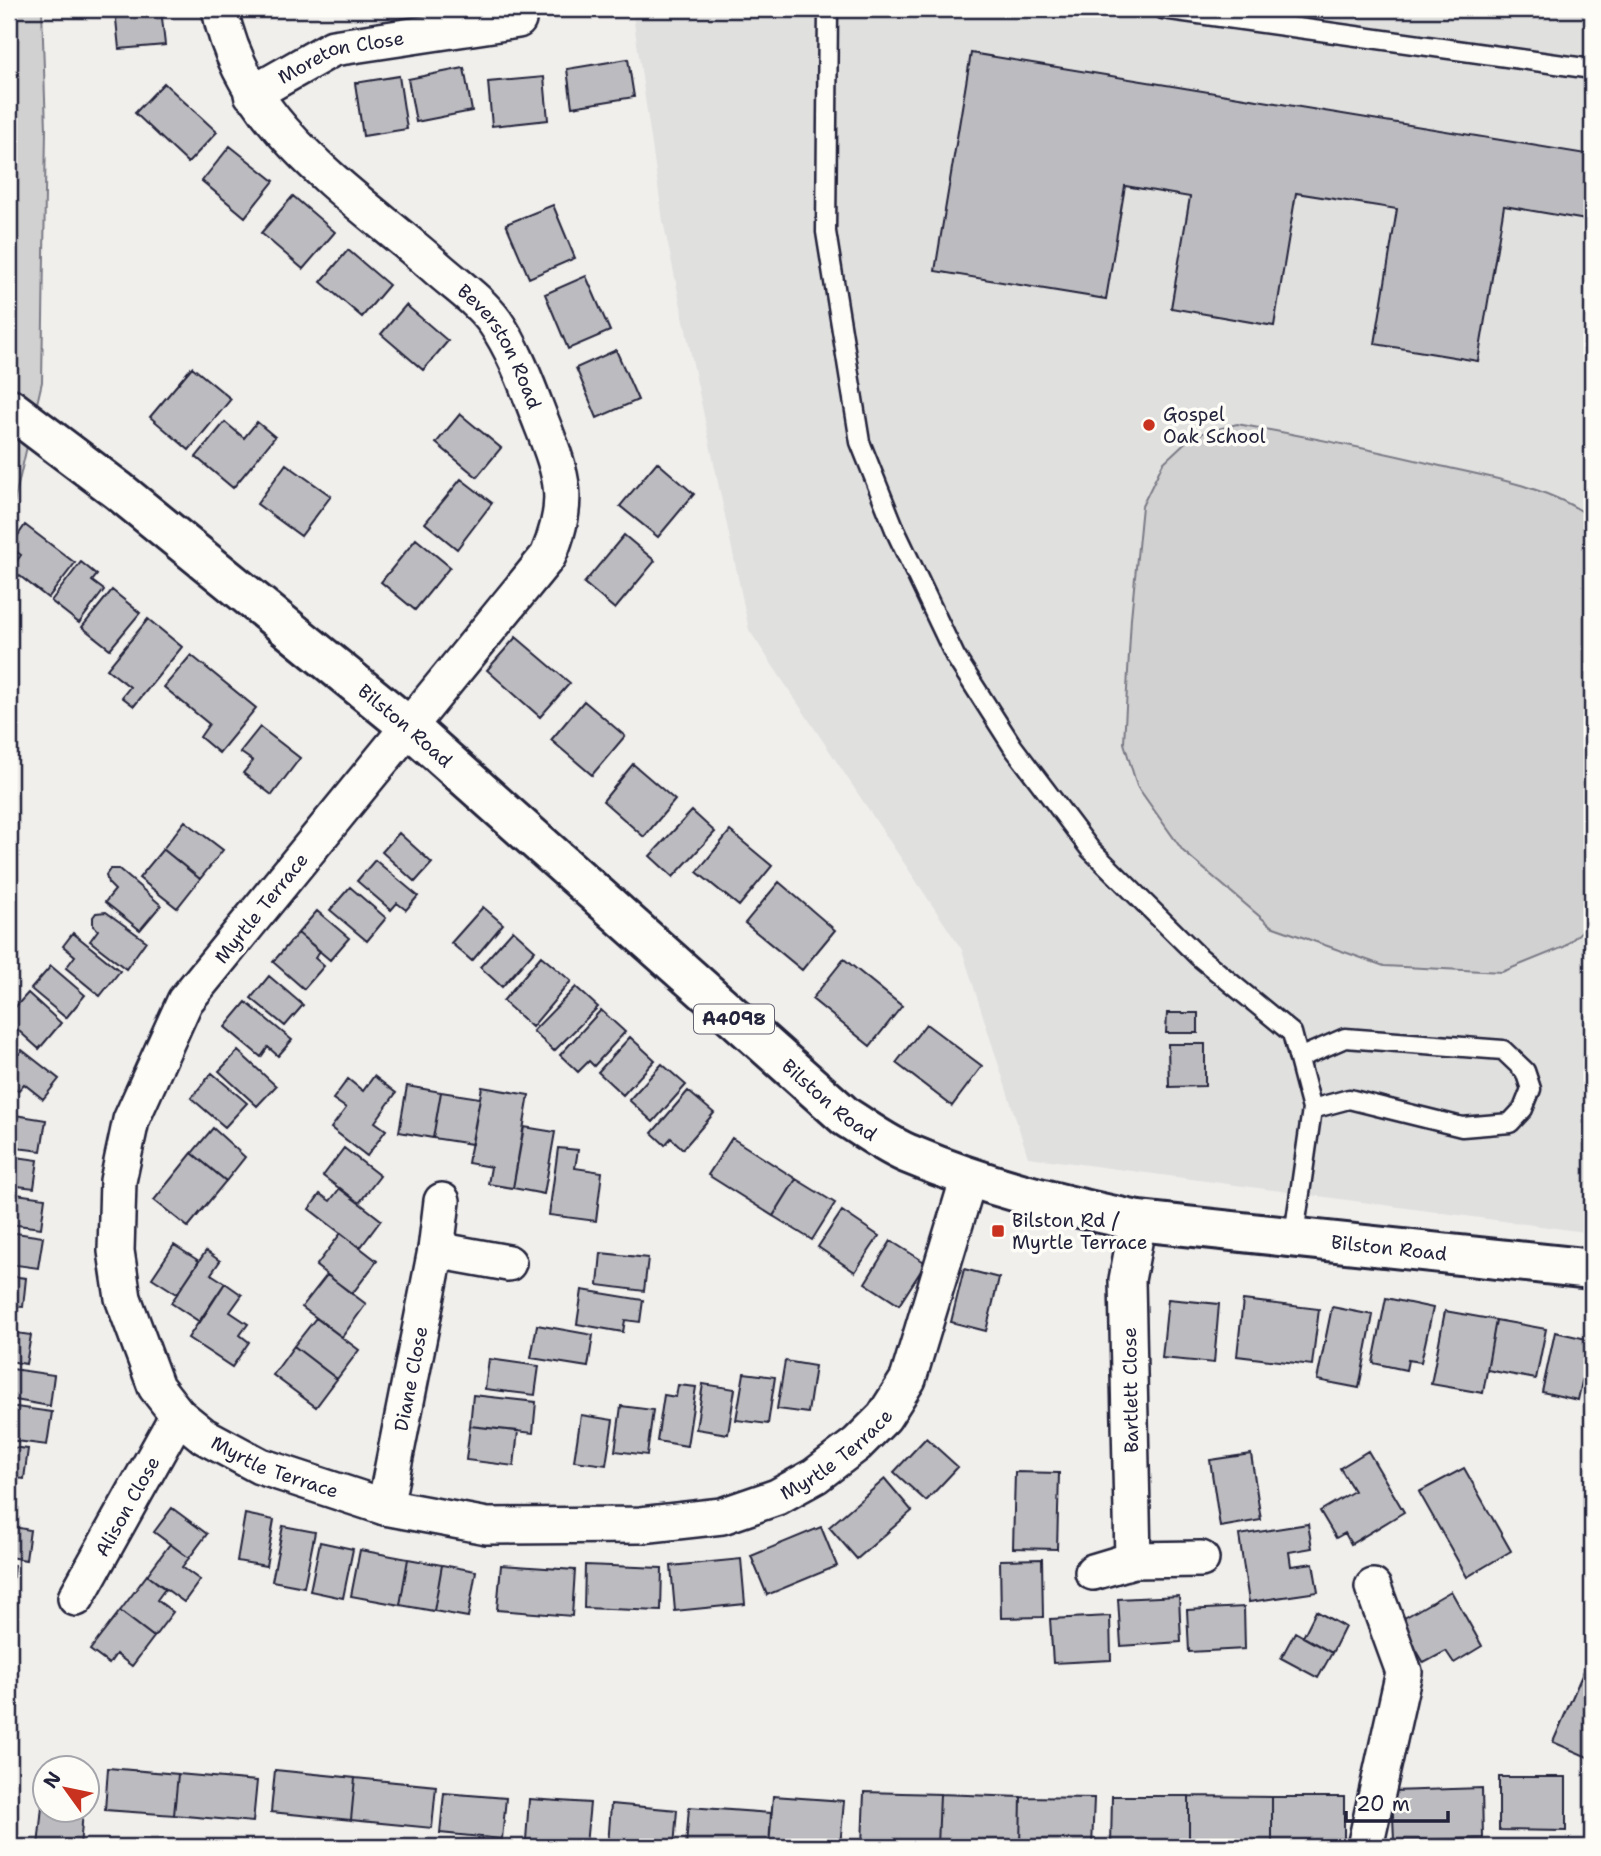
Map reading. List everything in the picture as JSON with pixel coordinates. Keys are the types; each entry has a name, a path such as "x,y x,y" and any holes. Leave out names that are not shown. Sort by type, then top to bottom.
{"main road":[{"name":"Bilston Road","path":"22,416 409,727 846,1117 908,1154 969,1177 1068,1207 1138,1221 1208,1230 1294,1235 1592,1269"}],"street":[{"name":"Beverston Road","path":"220,9 224,31 252,94 290,141 495,322 525,381 550,444 564,499 559,529 548,556 409,727"},
{"name":"Moreton Close","path":"252,94 333,48 518,20"},
{"name":"Myrtle Terrace","path":"409,727 185,1001 131,1120 118,1181 116,1251 123,1298 156,1387 178,1415 204,1436 260,1466 385,1507 486,1526 641,1525 722,1516 777,1497 815,1476 857,1444 884,1417 908,1379 969,1177"},
{"name":"Diane Close","path":"385,1507 436,1250 442,1201"},
{"name":"Bartlett Close","path":"1133,1560 1127,1280 1138,1221"},
{"path":"436,1250 508,1263"},
{"name":"Alison Close","path":"76,1598 178,1415"},
{"path":"1093,1572 1133,1560 1201,1559"},
{"path":"1365,1847 1404,1672 1373,1587"}],"lane":[{"path":"828,9 826,232 860,442 896,532 955,656 1013,747 1090,849 1198,956 1292,1034 1312,1109 1294,1235"},
{"path":"1163,9 1592,69"},
{"path":"1299,1058 1345,1038 1503,1050 1525,1070 1531,1089 1523,1109 1510,1123 1462,1127 1349,1100 1312,1109"}],"shaded area":[{"path":"9,9 42,9 46,129 42,382 9,524"},
{"name":"Gospel Oak School","path":"632,9 1592,9 1592,1233 1028,1157 962,950 749,630 663,221"},
{"path":"1237,424 1362,448 1497,479 1557,498 1592,518 1592,922 1564,947 1502,972 1384,966 1271,926 1183,851 1137,786 1124,743 1131,618 1142,506 1163,463 1192,436"}],"building":[{"path":"115,9 161,9 165,45 119,49"},
{"path":"971,53 1592,155 1592,221 1504,206 1478,361 1375,344 1397,209 1296,193 1274,326 1171,308 1190,197 1125,186 1106,299 935,271"},
{"path":"628,59 634,97 572,107 567,69"},
{"path":"464,68 472,111 416,122 408,79"},
{"path":"399,76 407,129 363,136 355,83"},
{"path":"544,77 548,120 492,126 488,82"},
{"path":"164,83 217,132 188,163 135,113"},
{"path":"230,146 274,181 245,217 202,181"},
{"path":"293,196 335,232 303,269 261,233"},
{"path":"553,205 575,258 529,278 506,224"},
{"path":"348,250 389,285 362,317 321,282"},
{"path":"586,276 610,331 568,349 545,294"},
{"path":"406,305 448,341 423,370 381,334"},
{"path":"616,350 638,400 597,418 576,368"},
{"path":"192,367 231,399 189,450 150,417"},
{"path":"460,414 501,448 477,477 436,443"},
{"path":"225,422 244,438 257,422 275,437 233,488 196,457"},
{"path":"657,462 694,494 658,537 620,506"},
{"path":"286,464 331,496 301,536 257,504"},
{"path":"461,479 492,503 457,549 425,523"},
{"path":"25,525 75,563 48,598 11,569 21,555 10,547"},
{"path":"624,535 655,561 615,609 584,583"},
{"path":"416,539 450,567 415,610 381,582"},
{"path":"81,562 97,575 92,581 104,590 79,623 51,601"},
{"path":"112,590 140,613 110,649 82,627"},
{"path":"148,619 182,647 134,706 122,697 130,687 107,669"},
{"path":"516,637 570,683 540,717 487,670"},
{"path":"191,655 256,708 219,753 200,737 209,724 164,687"},
{"path":"584,701 625,736 592,775 551,740"},
{"path":"260,727 300,758 272,795 243,773 253,761 240,752"},
{"path":"633,764 675,800 644,837 603,801"},
{"path":"692,811 715,832 673,877 650,856"},
{"path":"185,821 223,850 200,879 163,849"},
{"path":"730,831 772,866 739,906 697,872"},
{"path":"399,833 432,863 415,882 382,852"},
{"path":"163,849 200,879 177,908 139,878"},
{"path":"375,860 418,896 406,910 397,903 391,910 357,881"},
{"path":"110,869 119,869 161,905 140,930 105,902 115,890 108,883 106,875"},
{"path":"779,882 835,930 802,970 745,923"},
{"path":"350,887 386,918 367,941 330,910"},
{"path":"483,907 503,924 472,961 451,943"},
{"path":"317,911 349,938 330,960 298,933"},
{"path":"106,912 146,941 126,969 90,941 98,930 93,926 93,917 96,913"},
{"path":"513,930 535,950 502,987 480,967"},
{"path":"73,933 120,971 100,996 66,968 75,956 63,946"},
{"path":"298,933 320,951 315,958 324,966 304,989 273,962"},
{"path":"541,956 571,981 532,1027 503,1001"},
{"path":"844,959 902,1006 870,1046 812,999"},
{"path":"51,966 85,995 66,1018 31,989"},
{"path":"269,976 303,1005 285,1026 251,998"},
{"path":"576,987 598,1007 554,1051 533,1031"},
{"path":"28,993 61,1023 39,1049 9,1022 9,1014"},
{"path":"246,1002 292,1040 278,1056 268,1047 261,1057 225,1027"},
{"path":"601,1010 625,1032 594,1066 589,1061 578,1072 560,1055"},
{"path":"1167,1013 1198,1013 1198,1033 1166,1033"},
{"path":"926,1024 982,1066 952,1106 896,1063"},
{"path":"630,1037 655,1060 623,1095 598,1072"},
{"path":"1168,1044 1205,1044 1205,1086 1169,1087"},
{"path":"22,1050 59,1079 43,1099 24,1084 18,1091 9,1084 9,1067"},
{"path":"238,1051 276,1086 257,1106 219,1071"},
{"path":"662,1064 686,1085 653,1122 629,1100"},
{"path":"212,1073 247,1103 225,1127 191,1098"},
{"path":"374,1076 396,1093 375,1122 386,1130 367,1156 331,1128 346,1108 333,1099 348,1079 363,1091"},
{"path":"407,1086 441,1092 433,1138 399,1132"},
{"path":"482,1087 529,1095 513,1188 488,1184 491,1167 468,1163"},
{"path":"688,1091 714,1113 683,1149 671,1138 665,1145 652,1133"},
{"path":"441,1092 480,1098 472,1144 433,1138"},
{"path":"9,1114 46,1120 41,1151 9,1147"},
{"path":"524,1127 555,1132 544,1194 513,1188"},
{"path":"213,1128 245,1157 226,1181 192,1153"},
{"path":"732,1138 796,1179 773,1216 708,1175"},
{"path":"344,1148 380,1176 359,1203 323,1176"},
{"path":"558,1148 578,1150 575,1168 602,1172 596,1221 549,1215"},
{"path":"192,1153 226,1181 188,1227 154,1200"},
{"path":"9,1156 38,1160 34,1188 9,1185"},
{"path":"796,1179 835,1203 812,1240 773,1216"},
{"path":"340,1188 381,1220 360,1248 309,1209 320,1194 330,1201"},
{"path":"9,1193 45,1198 41,1228 9,1224"},
{"path":"842,1211 879,1236 855,1272 818,1247"},
{"path":"9,1232 43,1237 38,1268 9,1264"},
{"path":"341,1233 377,1261 352,1294 316,1266"},
{"path":"891,1241 926,1263 899,1305 865,1283"},
{"path":"174,1245 199,1261 177,1294 152,1278"},
{"path":"206,1251 220,1261 211,1274 225,1283 200,1322 171,1303"},
{"path":"601,1253 648,1258 644,1291 598,1285"},
{"path":"964,1269 999,1278 986,1331 951,1322"},
{"path":"327,1275 366,1304 342,1337 302,1307"},
{"path":"9,1276 26,1278 23,1307 11,1306 9,1323"},
{"path":"225,1283 242,1295 230,1312 248,1324 240,1335 249,1342 232,1367 188,1338"},
{"path":"582,1290 643,1300 640,1322 625,1320 623,1332 577,1324"},
{"path":"1386,1298 1433,1308 1421,1362 1408,1360 1406,1370 1373,1363"},
{"path":"1168,1299 1219,1304 1214,1363 1162,1358"},
{"path":"1243,1300 1319,1309 1312,1365 1237,1356"},
{"path":"1332,1307 1373,1315 1359,1388 1317,1380"},
{"path":"1445,1311 1496,1320 1483,1393 1431,1384"},
{"path":"316,1318 359,1350 337,1379 294,1346"},
{"path":"1496,1320 1546,1329 1536,1379 1487,1370"},
{"path":"537,1325 593,1335 588,1367 531,1358"},
{"path":"9,1332 31,1335 26,1364 9,1361"},
{"path":"1555,1332 1591,1340 1578,1400 1542,1392"},
{"path":"294,1346 337,1379 316,1407 273,1375"},
{"path":"489,1359 539,1366 535,1395 485,1389"},
{"path":"785,1361 815,1366 808,1413 777,1409"},
{"path":"12,1369 54,1375 50,1406 9,1399"},
{"path":"744,1373 775,1377 768,1424 736,1420"},
{"path":"703,1384 735,1389 728,1434 696,1429"},
{"path":"678,1385 696,1387 687,1446 657,1441 664,1395 676,1397"},
{"path":"1592,1393 1592,1420 1586,1418"},
{"path":"473,1395 536,1402 533,1433 470,1426"},
{"path":"9,1406 52,1412 47,1445 9,1440"},
{"path":"621,1406 653,1410 647,1455 615,1451"},
{"path":"581,1415 613,1420 606,1465 574,1461"},
{"path":"470,1426 518,1431 514,1466 466,1460"},
{"path":"926,1438 958,1467 926,1501 894,1472"},
{"path":"9,1447 28,1449 24,1479 9,1477"},
{"path":"1368,1451 1404,1512 1351,1544 1345,1533 1336,1538 1320,1511 1354,1491 1340,1468"},
{"path":"1251,1454 1261,1520 1220,1527 1210,1460"},
{"path":"1464,1468 1511,1551 1467,1577 1419,1492"},
{"path":"1015,1472 1059,1473 1057,1549 1013,1548"},
{"path":"885,1479 912,1511 857,1559 829,1527"},
{"path":"172,1508 207,1534 189,1558 154,1532"},
{"path":"245,1514 274,1520 266,1566 237,1561"},
{"path":"1308,1524 1312,1548 1289,1552 1291,1566 1313,1563 1318,1592 1249,1602 1239,1535"},
{"path":"9,1526 30,1530 26,1560 9,1557"},
{"path":"283,1526 315,1532 304,1587 272,1581"},
{"path":"821,1527 837,1566 767,1595 751,1556"},
{"path":"320,1542 353,1549 343,1598 310,1591"},
{"path":"170,1544 189,1558 182,1567 200,1580 184,1602 147,1575"},
{"path":"360,1550 408,1559 400,1605 351,1596"},
{"path":"408,1559 442,1565 434,1611 400,1605"},
{"path":"741,1559 745,1604 675,1611 671,1566"},
{"path":"1042,1559 1043,1617 1001,1618 1000,1560"},
{"path":"9,1564 14,1565 11,1595 9,1595"},
{"path":"442,1565 476,1571 468,1617 434,1611"},
{"path":"501,1565 575,1570 572,1616 497,1610"},
{"path":"585,1565 662,1568 661,1611 584,1608"},
{"path":"147,1575 165,1589 157,1600 173,1612 154,1637 120,1611"},
{"path":"1451,1591 1482,1646 1454,1663 1446,1651 1424,1663 1399,1621"},
{"path":"1179,1596 1181,1642 1121,1646 1118,1599"},
{"path":"1244,1607 1245,1649 1189,1652 1187,1610"},
{"path":"120,1611 154,1637 132,1666 116,1654 109,1664 90,1650"},
{"path":"1316,1611 1345,1627 1332,1653 1303,1637"},
{"path":"1110,1616 1111,1660 1053,1663 1050,1619"},
{"path":"1295,1632 1332,1653 1318,1678 1281,1658"},
{"path":"1592,1652 1592,1759 1553,1742"},
{"path":"108,1768 178,1774 174,1815 105,1810"},
{"path":"275,1770 355,1778 351,1820 271,1812"},
{"path":"178,1774 257,1781 253,1822 174,1815"},
{"path":"1499,1777 1566,1777 1566,1831 1499,1830"},
{"path":"355,1778 436,1786 432,1828 351,1820"},
{"path":"1482,1788 1483,1838 1394,1841 1392,1791"},
{"path":"864,1792 940,1794 938,1847 862,1846"},
{"path":"444,1793 506,1798 502,1839 440,1833"},
{"path":"940,1794 1021,1797 1020,1847 938,1847"},
{"path":"773,1796 844,1801 840,1847 769,1847"},
{"path":"1112,1796 1189,1796 1189,1847 1111,1847"},
{"path":"1189,1796 1272,1797 1272,1847 1189,1847"},
{"path":"1021,1797 1094,1798 1092,1847 1020,1847"},
{"path":"1272,1797 1344,1797 1344,1847 1272,1847"},
{"path":"529,1799 590,1803 586,1845 526,1840"},
{"path":"611,1804 677,1810 674,1847 608,1846"},
{"path":"689,1807 771,1813 769,1847 686,1847"},
{"path":"40,1825 82,1825 80,1847 38,1847"}],"place":[{"name":"Gospel Oak School","path":"1149,425"},
{"name":"Bilston Rd / Myrtle Terrace","path":"998,1231"}]}
